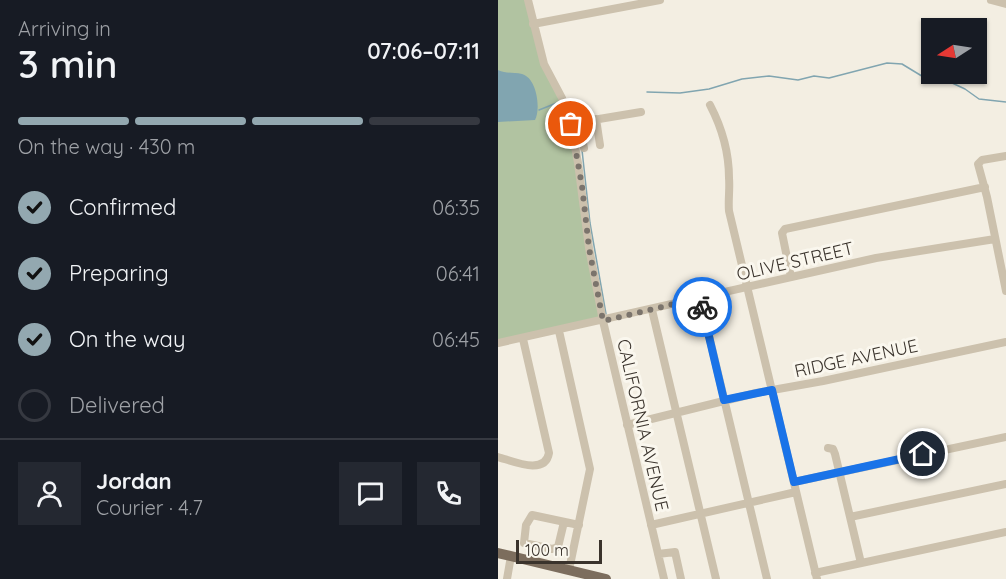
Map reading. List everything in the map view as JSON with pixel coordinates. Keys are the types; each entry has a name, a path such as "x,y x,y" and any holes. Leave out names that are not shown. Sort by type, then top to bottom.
{"main road":[{"path":"498,553 606,579"}],"street":[{"name":"CALIFORNIA AVENUE","path":"528,0 544,64 576,129 589,248 603,321 664,579"},
{"path":"533,24 660,0"},
{"path":"991,0 1006,4"},
{"path":"710,105 726,146 729,211 816,576 861,563 1006,532"},
{"path":"584,148 576,129 587,121 641,112"},
{"path":"596,119 600,145"},
{"path":"1006,156 979,162 1006,291"},
{"path":"791,277 782,233 785,229 984,188"},
{"name":"OLIVE STREET","path":"498,343 913,251 995,239"},
{"path":"699,298 767,579"},
{"path":"652,310 715,579"},
{"path":"559,331 590,466 569,570"},
{"path":"498,457 536,466 543,465 548,459 549,453 523,339"},
{"name":"RIDGE AVENUE","path":"627,425 724,400 1006,342"},
{"path":"794,482 1006,437"},
{"path":"828,448 834,450 861,563"},
{"path":"850,517 1006,484"},
{"path":"651,525 796,492"},
{"path":"507,579 524,543 526,525 532,514 579,525"},
{"path":"524,543 552,549 558,547 564,522"},
{"path":"658,554 674,551 681,579"}],"green space":[{"path":"498,0 528,0 544,64 564,104 603,321 498,343"}],"water":[{"path":"498,70 522,74 531,81 538,109 535,120 498,122"}],"waterway":[{"path":"647,92 680,93 709,89 742,79 769,76 798,80 814,76 829,78 887,63 902,64 930,81 950,82 979,99 1006,102"},
{"path":"567,100 575,124"},
{"path":"539,110 559,102"},
{"path":"582,150 590,223 606,314"}],"way so far":[{"path":"571,124 582,186 589,248 603,321 699,298 702,307"}],"route":[{"path":"702,307 724,400 772,390 794,482 923,454"}]}
